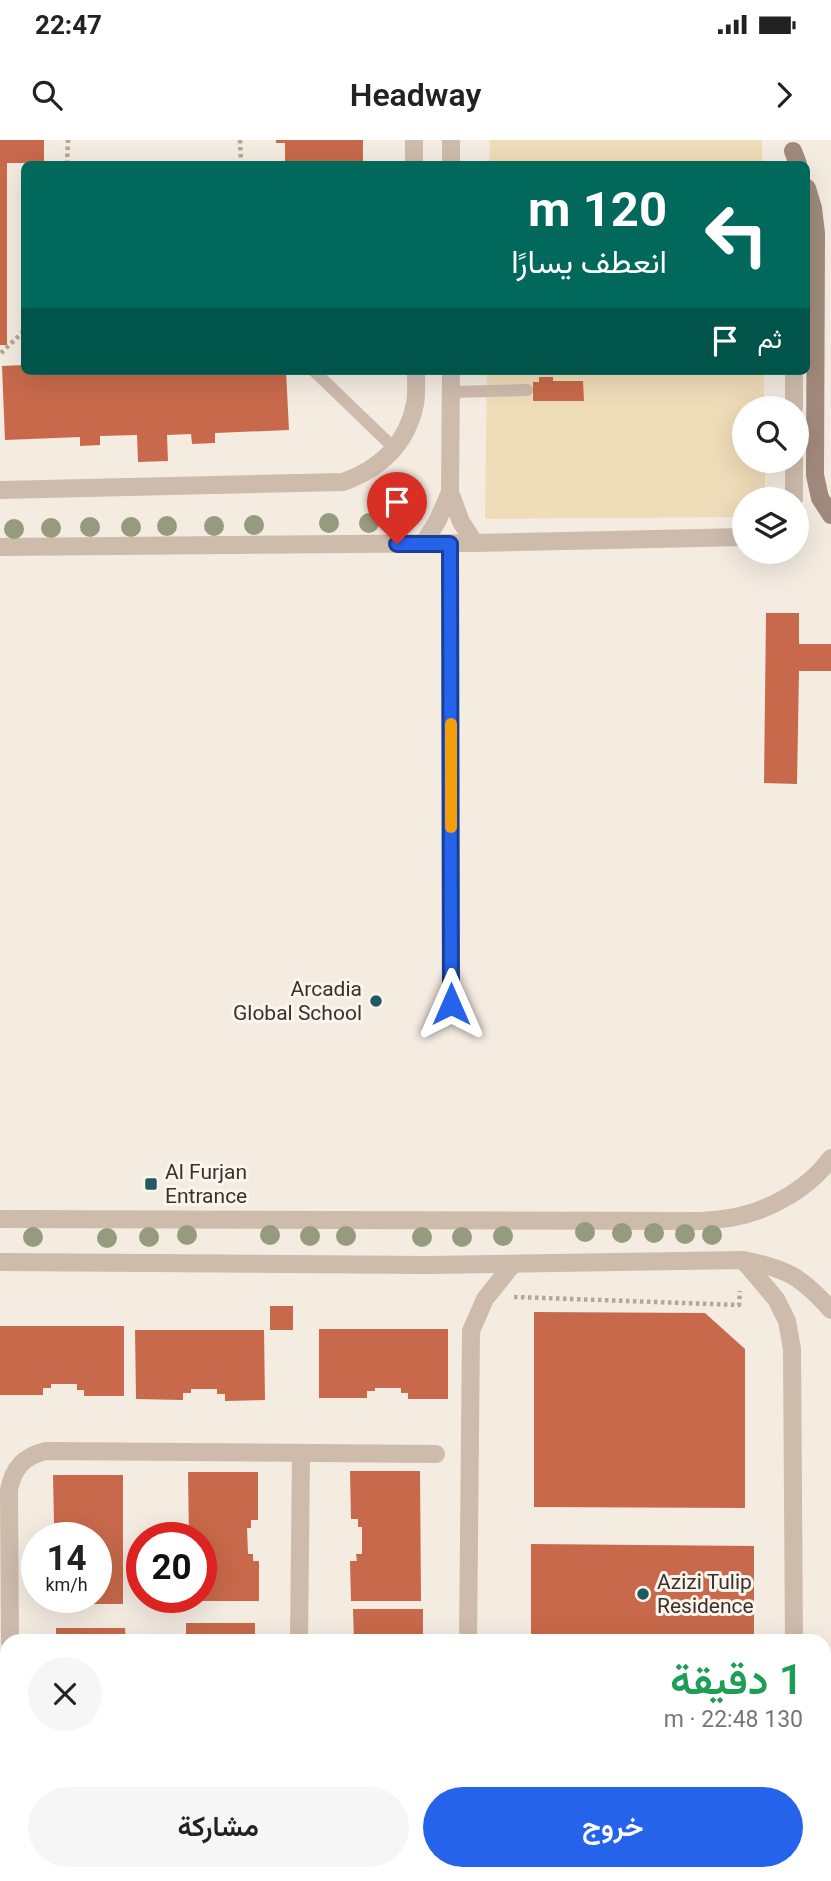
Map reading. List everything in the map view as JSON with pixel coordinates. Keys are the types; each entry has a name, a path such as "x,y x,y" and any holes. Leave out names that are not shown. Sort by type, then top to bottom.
{"main road":[{"path":"810,198 816,233 815,475 820,498 831,515"}],"street":[{"path":"414,140 414,161"},
{"path":"451,140 451,161"},
{"path":"0,490 343,482 371,470 395,449 409,427 416,402 416,375"},
{"path":"451,375 450,492 461,522 475,543"},
{"path":"794,375 794,396"},
{"path":"423,544 438,520 450,492"},
{"path":"0,547 450,544 732,537"},
{"path":"0,1219 703,1221 737,1217 769,1206 799,1189 831,1158"},
{"path":"743,1260 776,1299 787,1321 792,1349 794,1634"},
{"path":"0,1262 513,1264 743,1260 767,1264 791,1273 813,1289 831,1310"},
{"path":"468,1634 471,1331 485,1299 513,1264"},
{"path":"9,1634 9,1490 13,1473 26,1458 35,1454 46,1451 436,1454"},
{"path":"299,1634 301,1453"}],"lane":[{"path":"318,375 395,449"},
{"path":"451,392 527,390"},
{"path":"450,544 451,1004"}],"path":[{"path":"67,161 68,140"},
{"path":"240,140 241,161"},
{"path":"1,353 21,334"},
{"path":"521,1296 739,1305 743,1260"}],"sand":[{"path":"490,140 762,140 762,161 489,161"},
{"path":"487,375 764,375 764,396 732,396 732,473 765,473 765,487 732,487 732,517 485,519"}],"building":[{"path":"0,140 44,140 44,161 7,163 7,345 0,345"},
{"path":"276,140 363,140 363,161 285,161 285,143 276,143"},
{"path":"21,365 21,375 286,375 289,430 215,433 215,443 192,444 191,434 167,435 168,461 138,462 137,435 100,436 100,445 80,446 80,437 5,440 2,366"},
{"path":"539,377 553,377 553,381 583,381 584,401 533,401 533,382 539,382"},
{"path":"766,613 799,613 799,644 831,644 831,671 799,671 797,784 764,783"},
{"path":"270,1306 293,1306 293,1330 270,1330"},
{"path":"534,1312 705,1313 745,1349 745,1508 534,1507"},
{"path":"0,1326 124,1326 124,1396 84,1396 84,1390 77,1390 77,1384 51,1384 51,1388 43,1388 43,1395 0,1395"},
{"path":"319,1329 448,1329 448,1399 408,1399 408,1393 401,1393 401,1388 375,1388 375,1391 367,1391 367,1398 319,1398"},
{"path":"135,1330 264,1330 265,1400 225,1401 225,1394 217,1394 217,1389 191,1389 191,1393 183,1393 183,1400 136,1399"},
{"path":"350,1471 420,1471 421,1601 351,1601 350,1561 357,1561 356,1554 362,1554 362,1527 358,1527 358,1519 351,1519"},
{"path":"188,1472 258,1472 258,1520 251,1520 251,1528 247,1528 248,1554 253,1554 253,1561 259,1561 259,1601 217,1601 217,1522 189,1522"},
{"path":"53,1475 123,1475 123,1604 112,1604 112,1522 54,1522"},
{"name":"Azizi Tulip Residence","path":"531,1544 754,1546 754,1634 531,1634"},
{"path":"353,1609 423,1609 423,1634 354,1634"},
{"path":"186,1623 255,1623 255,1634 186,1634"},
{"path":"56,1628 125,1628 125,1634 56,1634"}],"slow traffic":[{"path":"451,724 451,827"}],"place":[{"name":"Arcadia Global School","path":"376,1001"},
{"name":"Al Furjan Entrance","path":"151,1184"},
{"name":"Azizi Tulip Residence","path":"643,1594"}],"route":[{"path":"397,544 450,544 451,1004"}]}
